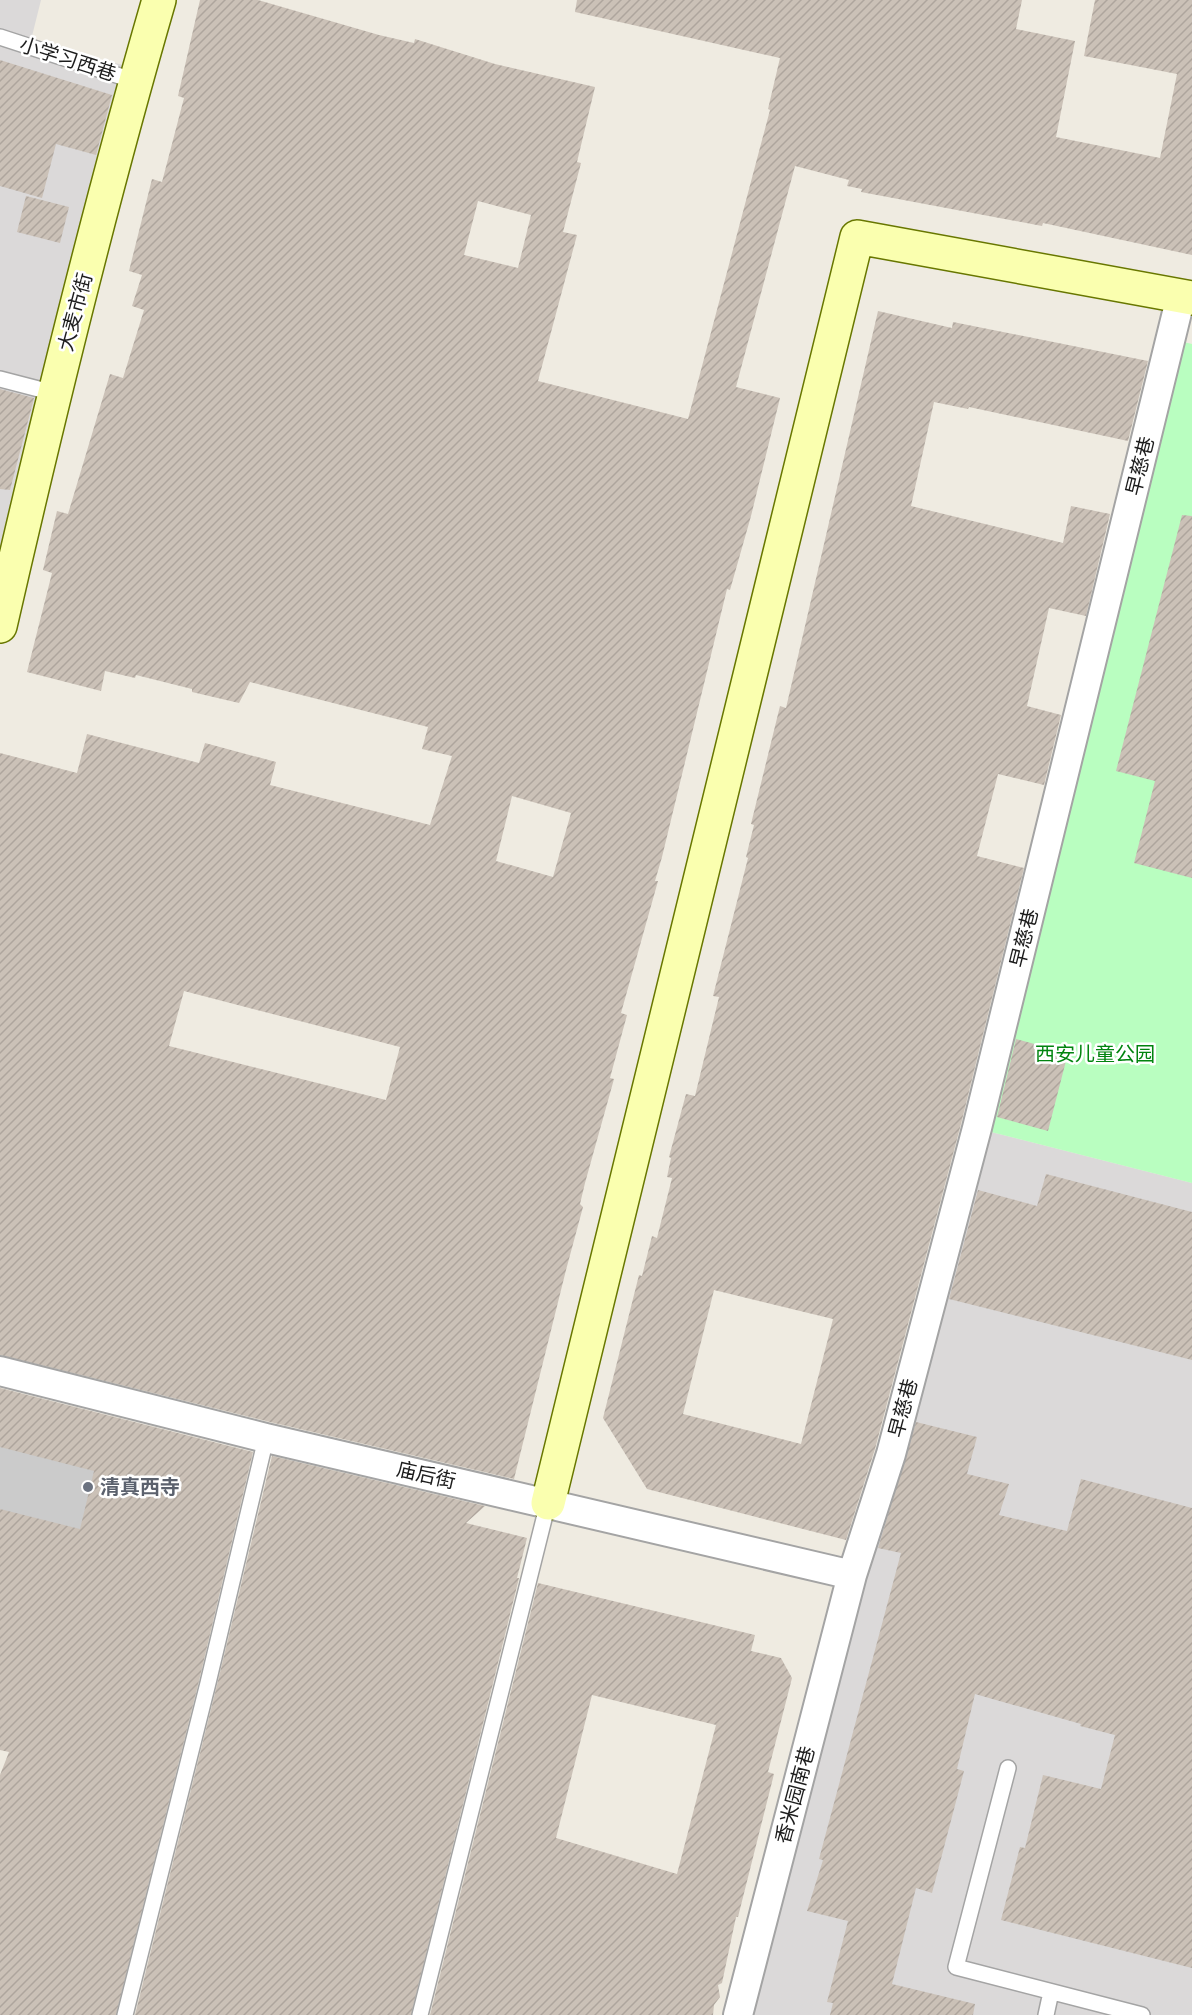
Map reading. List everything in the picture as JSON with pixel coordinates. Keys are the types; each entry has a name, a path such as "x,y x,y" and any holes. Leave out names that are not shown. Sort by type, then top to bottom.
{"street":[{"name":"大麦市街","path":"0,626 54,393 135,81 159,0"},
{"path":"548,1503 857,237 1187,297"},
{"name":"早慈巷","path":"852,1575 891,1454 977,1128 1187,297"},
{"name":"庙后街","path":"0,1371 266,1438 852,1575"},
{"name":"香米园南巷","path":"738,2015 852,1575"}],"lane":[{"name":"小学习西巷","path":"0,37 135,81"},
{"path":"0,379 54,393"},
{"path":"124,2015 208,1683 266,1438"},
{"path":"420,2015 548,1503"},
{"path":"1008,1768 957,1967 1142,2015"},
{"path":"1046,2015 1051,1992"}],"shaded area":[{"path":"0,0 41,0 30,44 128,66 0,560"},
{"path":"987,1131 1192,1183 1192,2015 747,2015"},
{"name":"清真西寺","path":"0,1408 185,1453 158,1561 0,1521"}],"green space":[{"name":"西安儿童公园","path":"1171,339 1192,344 1192,1183 987,1131"}],"building":[{"path":"200,0 258,0 379,35 414,43 415,39 495,64 595,87 577,162 581,163 563,232 577,235 538,381 688,419 770,110 768,109 780,58 575,12 577,0 1022,0 1016,29 1075,41 1056,137 1160,158 1177,74 1084,56 1095,0 1192,0 1192,255 1043,223 1042,226 861,192 862,189 847,186 849,180 795,166 736,387 780,398 751,516 730,590 727,589 655,881 658,881 621,1013 627,1015 610,1078 614,1079 585,1183 580,1204 583,1207 514,1479 270,1422 0,1355 0,753 77,773 87,734 199,763 205,743 276,762 270,785 430,825 452,756 422,749 428,727 250,682 239,703 136,675 135,678 105,671 101,691 27,672 52,573 43,570 57,511 68,514 110,374 123,378 144,310 132,306 142,275 129,271 152,179 162,182 184,98 178,96","holes":["478,201 531,215 518,268 464,255","512,796 571,813 553,877 496,861","184,991 400,1047 386,1100 169,1046"]},
{"path":"0,60 112,95 96,155 56,144 42,198 0,186"},
{"path":"26,196 69,207 60,243 17,232"},
{"path":"878,311 952,328 953,322 1148,361 1128,441 969,407 968,409 934,402 911,506 1063,543 1071,506 1110,514 1086,616 1049,608 1027,706 1061,715 1044,785 998,774 977,856 1024,868 961,1124 875,1449 846,1540 647,1489 603,1418 639,1275 642,1276 652,1236 657,1238 672,1178 667,1177 671,1158 669,1157 686,1094 695,1096 719,997 713,996 748,858 746,857 754,825 751,824 780,706 786,708","holes":["714,1290 833,1319 801,1444 683,1414"]},
{"path":"0,389 34,398 10,490 0,489"},
{"path":"1182,515 1192,516 1192,878 1134,863 1155,781 1116,771"},
{"path":"1016,1039 1068,1053 1048,1131 997,1117"},
{"path":"1046,1174 1192,1212 1192,1360 949,1299 978,1190 1037,1206"},
{"path":"0,1388 253,1452 116,2015 0,2015 0,1775 9,1752 0,1750 0,1509 80,1529 94,1471 0,1447"},
{"path":"916,1422 977,1437 967,1474 1009,1484 999,1515 1067,1531 1081,1479 1192,1508 1192,1968 1001,1920 1020,1847 1025,1848 1043,1775 1101,1789 1115,1735 975,1694 957,1769 964,1771 932,1893 916,1888 892,1984 975,2004 973,2015 830,2015 833,2003 827,2002 848,1921 807,1911 823,1860 819,1859 901,1553 878,1548"},
{"path":"272,1456 485,1506 466,1523 527,1538 411,2015 135,2015"},
{"path":"538,1583 755,1635 751,1651 781,1658 792,1678 768,1772 774,1774 738,1917 736,1917 722,1983 718,1985 720,1997 714,2005 713,2015 430,2015","holes":["592,1695 716,1725 677,1874 556,1838"]}],"place":[{"name":"清真西寺","path":"88,1487"}]}
